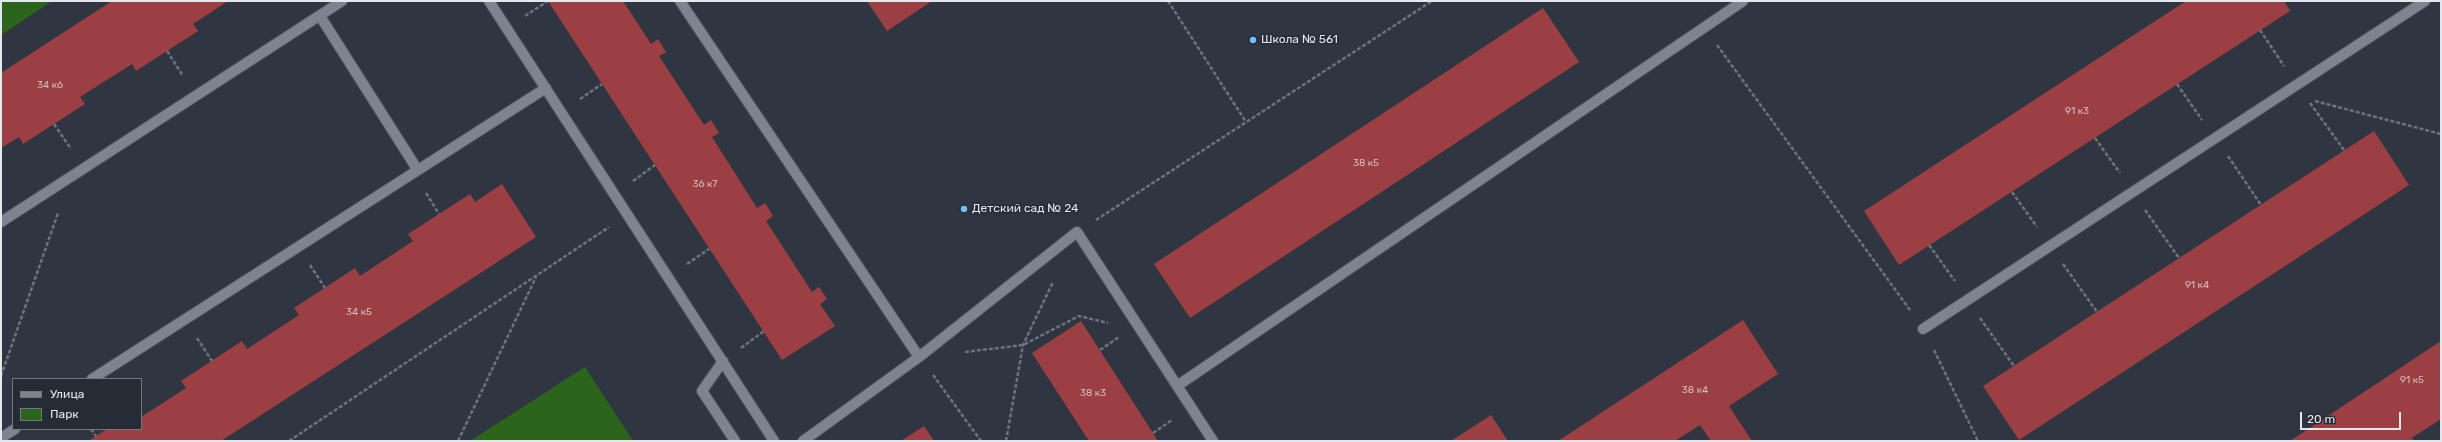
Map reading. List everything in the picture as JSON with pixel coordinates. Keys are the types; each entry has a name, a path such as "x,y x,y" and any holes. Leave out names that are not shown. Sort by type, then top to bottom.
{"lane":[{"path":"1,222 342,1"},
{"path":"489,1 774,441"},
{"path":"680,1 919,357"},
{"path":"1177,386 1743,1"},
{"path":"1923,329 2425,1"},
{"path":"320,16 418,169"},
{"path":"94,378 546,88"},
{"path":"802,441 919,357 1077,232 1213,441"},
{"path":"723,361 702,391 735,441"},
{"path":"1,438 13,430"}],"path":[{"path":"1168,1 1246,122"},
{"path":"1077,232 1432,1"},
{"path":"1704,27 1923,329 1978,441"},
{"path":"167,51 196,95"},
{"path":"562,112 602,84"},
{"path":"2307,98 2441,134"},
{"path":"54,124 84,168"},
{"path":"614,194 655,165"},
{"path":"1,376 61,206"},
{"path":"289,441 628,215"},
{"path":"1006,441 1023,345 1057,275"},
{"path":"458,441 537,276"},
{"path":"964,352 1023,345 1079,316 1109,323"},
{"path":"919,357 981,441"},
{"path":"92,430 96,436"}],"green space":[{"path":"1,1 52,1 1,35"},
{"path":"585,367 633,441 470,441"}],"building":[{"path":"112,1 228,1 193,24 198,31 136,71 132,64 80,97 85,104 23,144 19,137 1,148 1,73"},
{"path":"548,1 623,1 651,44 658,39 666,52 659,56 704,125 711,120 719,133 712,137 757,208 765,203 773,216 766,221 812,292 819,287 827,299 820,304 835,326 782,360"},
{"path":"867,1 932,1 887,31"},
{"path":"2186,1 2284,1 2290,11 1899,265 1864,211"},
{"path":"1543,8 1579,62 1190,318 1154,264"},
{"path":"2374,131 2409,185 2019,440 1983,386"},
{"path":"502,184 536,237 221,441 88,441 105,430 142,430 142,416 186,388 181,381 242,341 247,349 299,315 294,308 355,268 360,276 413,241 408,234 470,194 475,202"},
{"path":"1743,320 1778,374 1729,406 1752,441 1711,441 1700,425 1675,441 1558,441"},
{"path":"1081,321 1158,441 1089,441 1032,353"},
{"path":"2441,341 2441,419 2407,441 2290,441"},
{"path":"1491,415 1508,441 1451,441"},
{"path":"924,426 934,441 901,441"}],"place":[{"name":"Школа № 561","path":"1253,40"},
{"name":"Детский сад № 24","path":"964,209"}]}
